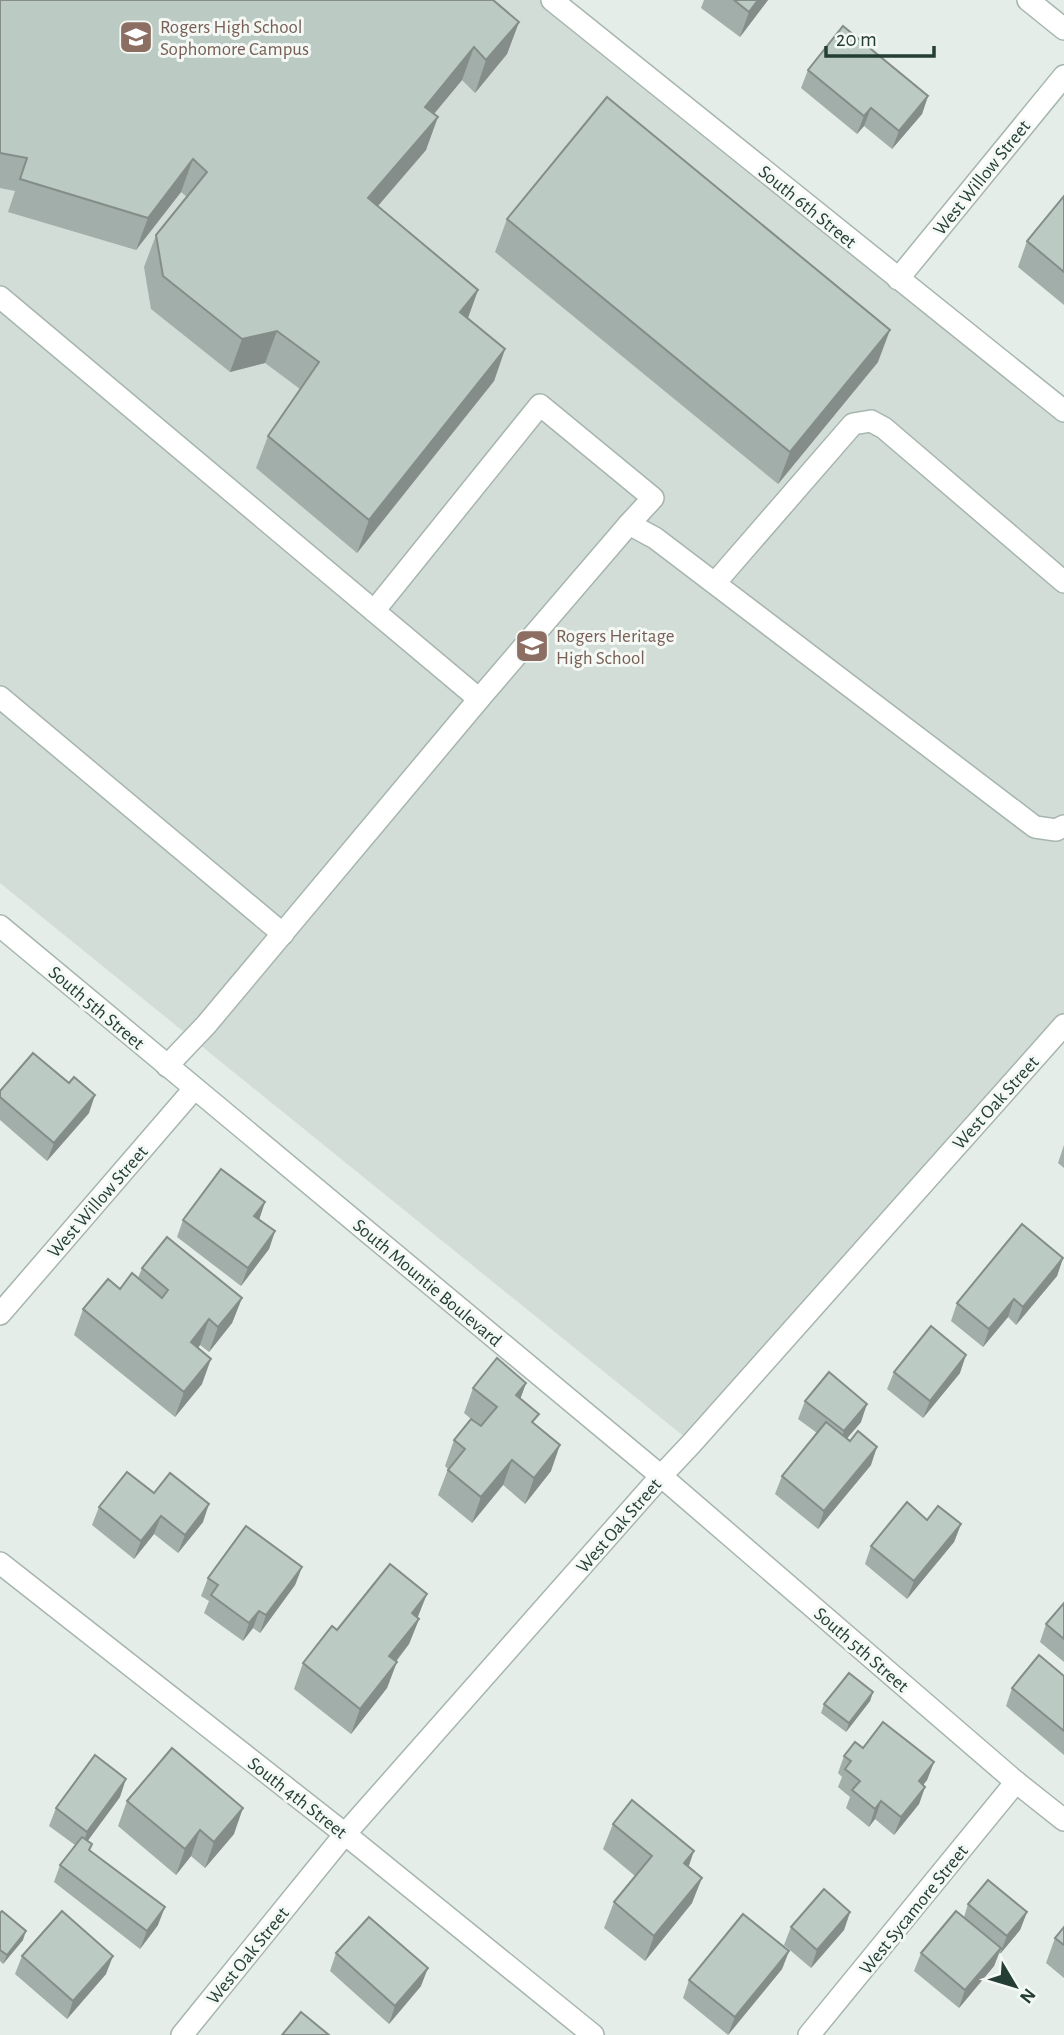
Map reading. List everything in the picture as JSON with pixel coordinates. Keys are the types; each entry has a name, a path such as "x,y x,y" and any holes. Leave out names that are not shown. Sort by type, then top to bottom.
{"street":[{"name":"South 6th Street","path":"552,0 1064,411"},
{"path":"1028,0 1064,29"},
{"name":"West Willow Street","path":"898,279 1064,76"},
{"path":"0,297 479,699"},
{"path":"167,1066 206,1025 479,699 653,498 540,405 374,611"},
{"path":"715,583 853,424 871,421 884,428 1064,582"},
{"path":"629,524 655,538 1035,827 1056,830 1064,826"},
{"path":"0,697 283,934"},
{"name":"South 5th Street","path":"0,926 194,1088"},
{"name":"West Oak Street","path":"182,2035 345,1834 1064,1025"},
{"name":"West Willow Street","path":"0,1314 194,1088"},
{"name":"South Mountie Boulevard","path":"194,1088 661,1476"},
{"name":"South 5th Street","path":"661,1476 1016,1782 1064,1820"},
{"name":"South 4th Street","path":"0,1563 345,1834 593,2035"},
{"name":"West Sycamore Street","path":"809,2035 1016,1782"}],"shaded area":[{"name":"Rogers Heritage High School","path":"0,0 552,0 1064,410 1064,1025 692,1443 0,883"}],"building":[{"path":"0,0 493,0 519,22 486,60 474,47 425,107 438,117 368,198 478,290 460,312 505,349 369,520 268,436 319,362 277,331 242,339 163,276 156,235 207,172 193,159 148,218 20,179 27,158 0,153"},
{"path":"734,0 758,0 749,12"},
{"path":"843,26 928,96 899,131 871,108 864,116 808,70"},
{"path":"607,97 890,330 790,452 507,219"},
{"path":"1064,196 1064,272 1027,241"},
{"path":"33,1053 69,1083 74,1077 95,1095 54,1143 0,1097 0,1091"},
{"path":"221,1169 265,1202 254,1216 275,1231 248,1268 183,1220"},
{"path":"1022,1224 1063,1258 1023,1307 1014,1299 989,1329 957,1303"},
{"path":"167,1237 242,1298 218,1327 209,1319 191,1342 211,1359 184,1392 83,1309 108,1279 120,1289 132,1273 162,1298 168,1290 142,1268"},
{"path":"931,1326 966,1355 930,1401 894,1372"},
{"path":"497,1358 526,1383 516,1395 539,1414 532,1422 560,1445 534,1478 512,1460 481,1497 448,1470 465,1449 454,1440 471,1419 481,1426 497,1407 473,1388"},
{"path":"829,1372 867,1404 844,1431 805,1401"},
{"path":"826,1422 850,1441 858,1431 877,1447 824,1511 782,1476"},
{"path":"127,1472 154,1493 170,1473 209,1504 185,1535 161,1516 141,1541 99,1507"},
{"path":"907,1502 927,1520 938,1506 961,1524 914,1581 871,1546"},
{"path":"246,1526 302,1567 266,1615 259,1611 249,1623 211,1595 218,1585 208,1578"},
{"path":"390,1564 427,1594 412,1613 419,1619 389,1656 397,1662 360,1709 303,1663 332,1626 337,1630"},
{"path":"1064,1603 1064,1639 1046,1624"},
{"path":"1039,1655 1064,1676 1064,1731 1012,1688"},
{"path":"849,1673 873,1692 849,1723 824,1704"},
{"path":"883,1722 934,1762 919,1781 925,1787 901,1817 881,1801 875,1809 852,1790 860,1781 845,1769 851,1761 844,1756 855,1742 863,1748"},
{"path":"172,1748 243,1808 214,1842 200,1830 185,1849 127,1801"},
{"path":"95,1755 126,1779 87,1832 56,1808"},
{"path":"632,1800 694,1851 684,1863 702,1878 654,1936 614,1902 652,1856 613,1824"},
{"path":"82,1837 92,1844 89,1850 165,1907 147,1931 60,1865"},
{"path":"988,1880 1027,1912 1007,1936 968,1904"},
{"path":"824,1889 850,1912 817,1950 791,1927"},
{"path":"2,1911 26,1931 7,1955 0,1950"},
{"path":"62,1911 113,1956 73,2001 22,1956"},
{"path":"956,1911 1001,1948 965,1990 921,1953"},
{"path":"743,1914 789,1951 735,2017 689,1980"},
{"path":"369,1917 428,1968 395,2006 336,1953"},
{"path":"1064,1927 1064,1945 1055,1938"},
{"path":"301,2012 329,2035 282,2035"}],"place":[{"name":"Rogers High School Sophomore Campus","path":"136,37"},
{"name":"Rogers Heritage High School","path":"532,646"}]}
